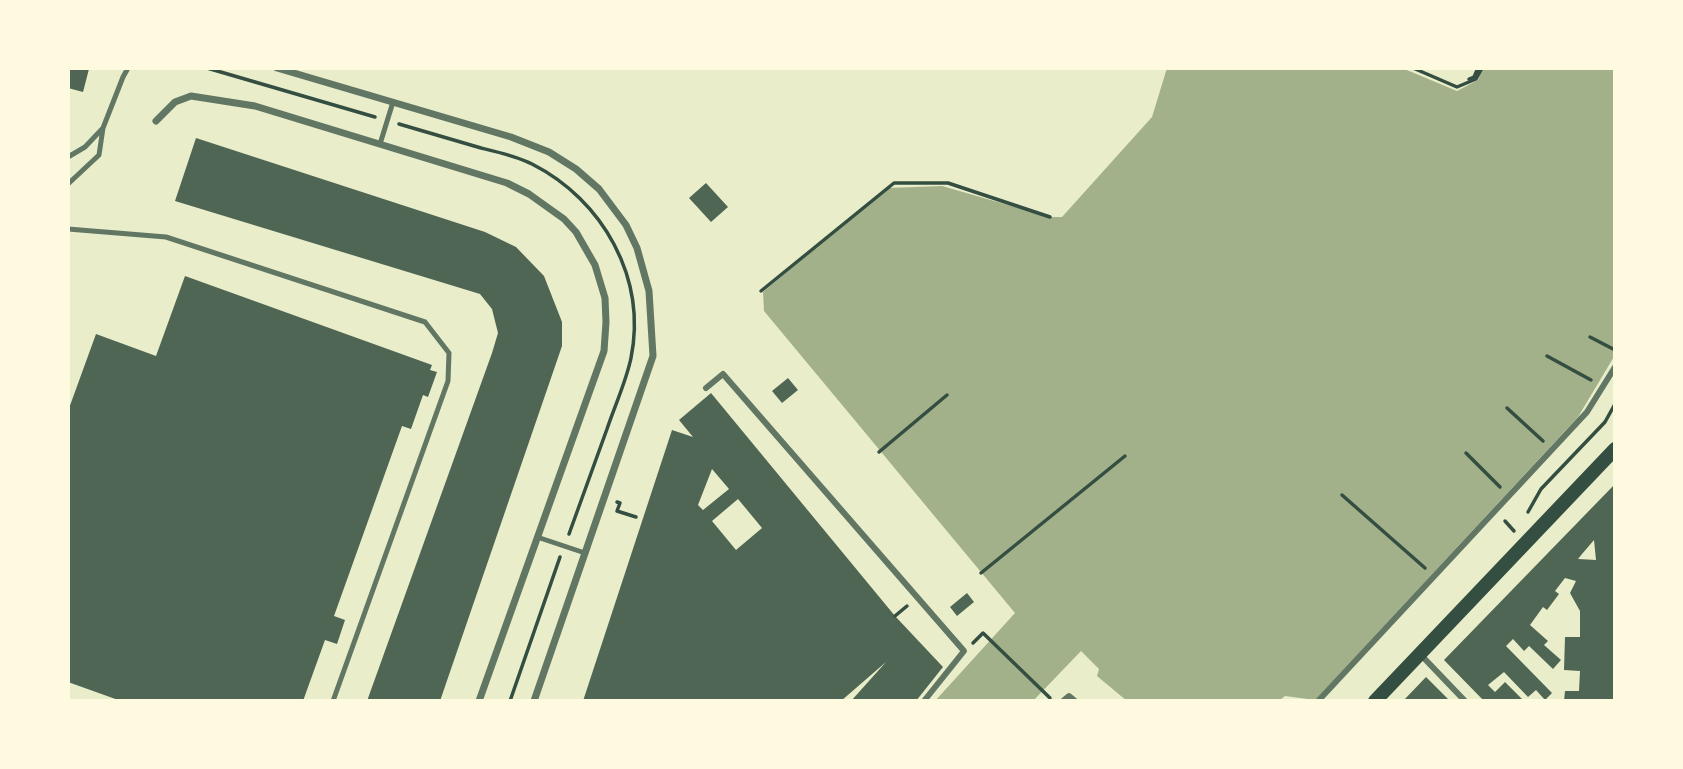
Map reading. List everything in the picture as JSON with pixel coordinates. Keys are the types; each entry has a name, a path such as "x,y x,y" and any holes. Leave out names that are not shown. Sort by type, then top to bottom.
{"main road":[{"path":"1375,701 1615,449"}],"street":[{"path":"277,68 510,137 549,152 576,169 599,189 626,225 637,248 649,291 653,356 534,701"},
{"path":"156,121 175,102 191,96 208,97 256,106 507,183 546,204 570,226 595,265 605,298 604,351 479,701"},
{"path":"1318,701 1580,421 1615,367"},
{"path":"706,388 723,374 964,651 924,701"},
{"path":"1419,654 1465,701"},
{"path":"1063,701 1069,696 1075,701"}],"lane":[{"path":"121,68 123,77"},
{"path":"68,184 99,155 103,128 128,68"},
{"path":"380,144 393,102"},
{"path":"68,157 85,147 103,128"},
{"path":"68,229 166,237 425,322 449,353 448,381 333,701"},
{"path":"68,236 81,231"},
{"path":"537,537 585,553"}],"path":[{"path":"207,68 515,157 550,174 581,198 597,217 620,254 628,275 634,319 631,357 571,529"},
{"path":"1413,68 1457,88 1476,79 1480,68"},
{"path":"761,291 894,183 948,183 1050,217"},
{"path":"1590,337 1615,350"},
{"path":"1547,356 1599,384"},
{"path":"879,452 947,395"},
{"path":"1522,520 1541,489 1605,422 1615,404"},
{"path":"1507,408 1549,447"},
{"path":"1466,453 1506,494"},
{"path":"981,573 1125,456"},
{"path":"1342,495 1432,574"},
{"path":"617,502 621,503 617,511 636,517"},
{"path":"1505,522 1514,531"},
{"path":"510,701 558,564"},
{"path":"978,638 984,632 1049,697"}],"shaded area":[{"path":"1167,68 1402,68 1457,91 1478,80 1483,68 1615,68 1615,355 1578,417 1315,700 1285,696 1279,701 1127,701 1097,676 1099,669 1081,651 1033,701 935,701 1015,613 764,311 763,292 887,188 942,186 1050,217 1062,217 1152,117"}],"building":[{"path":"68,68 89,69 83,92 68,88"},
{"path":"196,138 485,232 516,247 544,276 562,322 562,346 440,701 367,701 492,353 498,333 492,309 480,294 175,201"},
{"path":"706,183 728,207 711,222 689,198"},
{"path":"185,276 432,365 430,370 437,372 428,397 423,395 411,429 402,426 334,616 345,620 337,644 325,640 303,701 121,701 68,682 68,411 96,334 156,356"},
{"path":"788,378 798,390 782,403 772,391"},
{"path":"711,393 895,616 943,667 916,701 851,701 886,662 841,701 583,701 672,430 693,437 679,420","holes":["712,469 729,489 703,510 698,505","738,499 762,528 736,550 712,521"]},
{"path":"1615,484 1615,701 1564,701 1565,691 1579,691 1580,671 1564,670 1565,637 1580,637 1580,611 1570,593 1576,581 1565,578 1555,591 1559,594 1547,610 1543,607 1530,625 1548,641 1544,645 1561,660 1553,669 1529,646 1524,651 1513,639 1506,646 1552,693 1545,700 1536,690 1528,697 1504,672 1488,685 1495,692 1505,682 1524,701 1484,701 1444,660","holes":["1594,540 1596,560 1578,559"]},
{"path":"967,593 974,602 957,616 950,607"},
{"path":"1426,677 1450,701 1403,701"}]}
